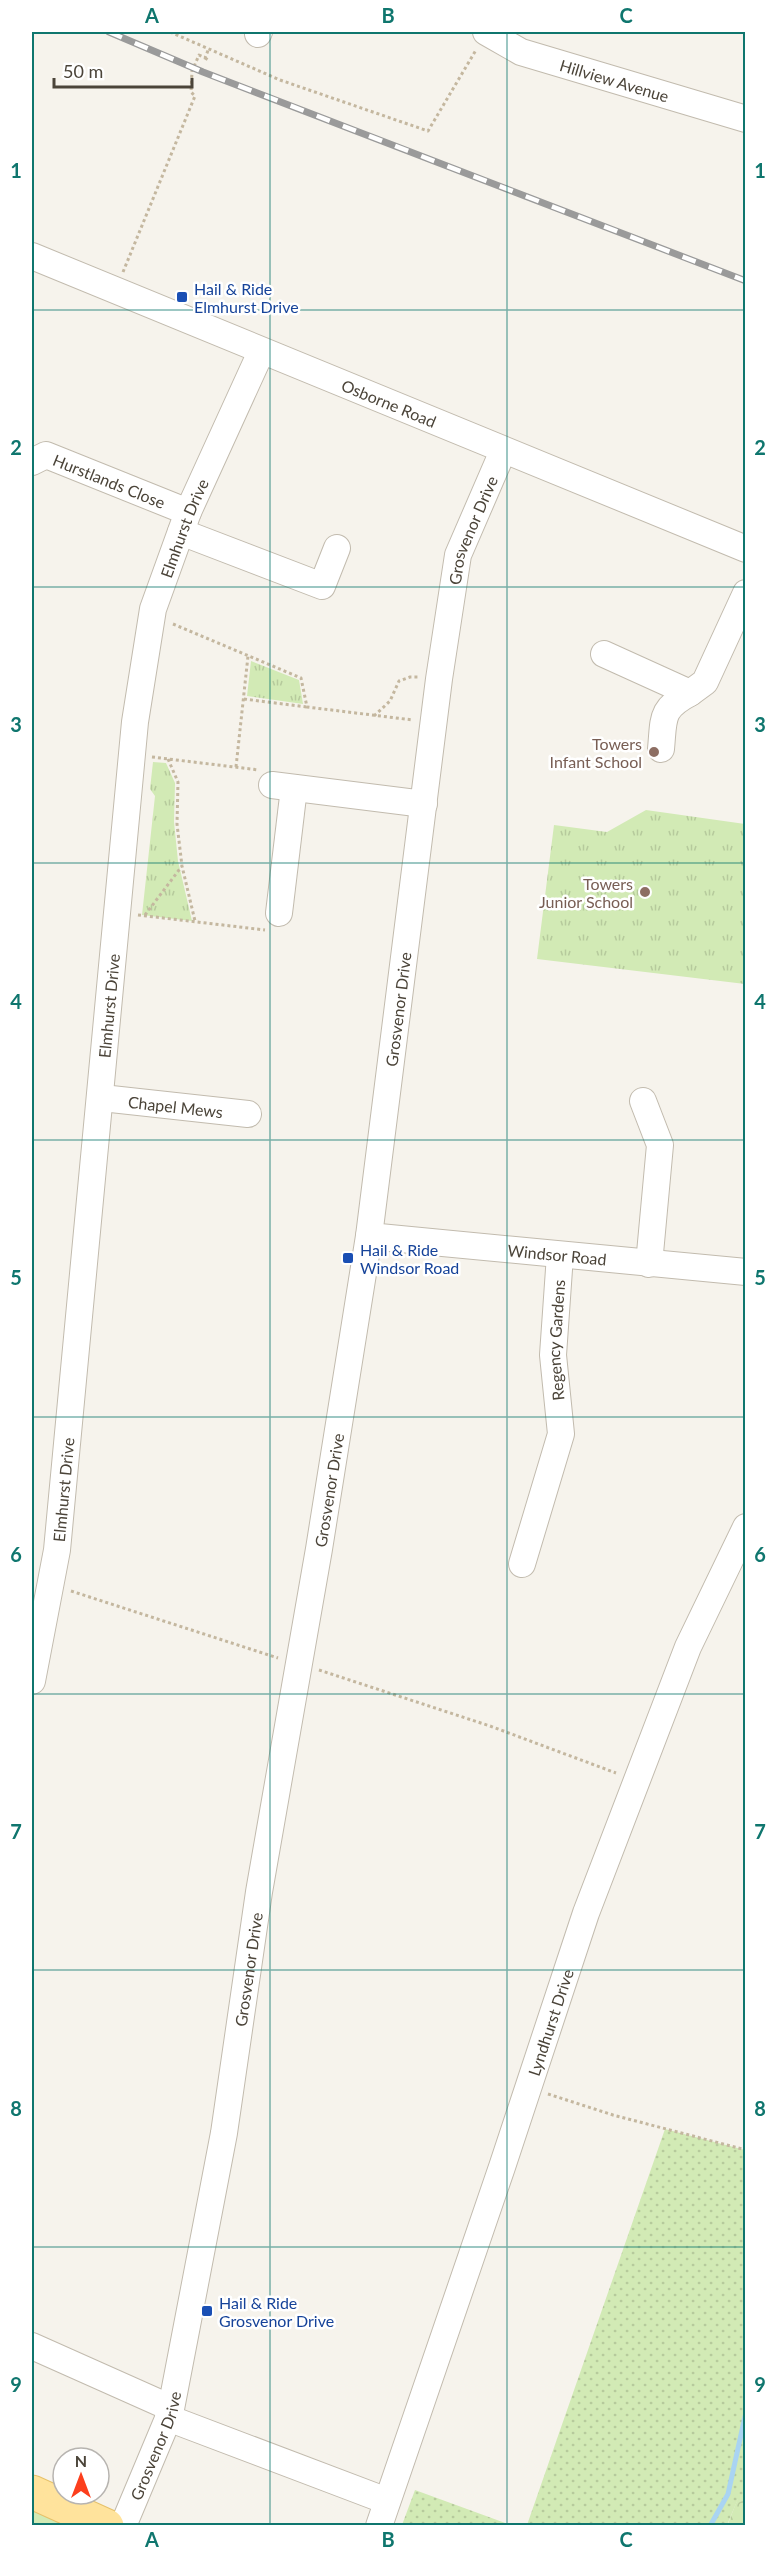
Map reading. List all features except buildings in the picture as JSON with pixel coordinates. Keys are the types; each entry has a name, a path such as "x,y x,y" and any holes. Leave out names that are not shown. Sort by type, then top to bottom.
{"main road":[{"path":"32,2492 107,2526"}],"street":[{"name":"Hillview Avenue","path":"486,32 521,51 746,119"},
{"name":"Osborne Road","path":"32,256 261,352 746,549"},
{"name":"Elmhurst Drive","path":"32,1681 57,1551 102,1098 132,755 152,615 185,522 261,352"},
{"name":"Grosvenor Drive","path":"123,2526 169,2413 224,2133 259,1892 369,1236 439,679 458,555 503,451"},
{"name":"Hurstlands Close","path":"32,462 46,455 322,586 337,548"},
{"path":"661,749 665,712 670,705 705,682 746,593"},
{"path":"604,654 690,693"},
{"path":"279,913 283,786 424,804"},
{"name":"Chapel Mews","path":"102,1098 248,1114"},
{"path":"644,1101 660,1145 649,1264"},
{"name":"Windsor Road","path":"369,1236 746,1272"},
{"name":"Regency Gardens","path":"522,1564 561,1434 553,1355 560,1255"},
{"name":"Lyndhurst Drive","path":"379,2526 586,1913 688,1647 746,1527"},
{"path":"32,2346 169,2413 387,2501"}],"path":[{"path":"170,32 280,80 428,130 486,32"},
{"path":"205,58 209,48"},
{"path":"116,290 195,96 191,88 193,68 199,55 210,61"},
{"path":"152,615 301,678 307,707"},
{"path":"236,767 249,656"},
{"path":"374,716 390,701 399,681 410,677 439,679"},
{"path":"244,699 434,723"},
{"path":"132,755 273,771 283,786"},
{"path":"168,759 178,782 177,824 182,866 195,921"},
{"path":"145,916 182,866"},
{"path":"118,912 276,931 279,913"},
{"path":"51,1584 490,1726 637,1781"},
{"path":"528,2088 613,2115 746,2150"}],"green space":[{"path":"251,661 299,680 303,704 247,696"},
{"path":"153,762 166,763 175,783 174,822 178,861 192,921 142,915 155,796 150,789"},
{"path":"646,810 745,824 745,984 537,959 554,825 607,832"},
{"path":"665,2129 745,2150 745,2499 738,2499 727,2525 527,2525"},
{"path":"415,2490 511,2525 402,2525"},
{"path":"738,2498 745,2499 745,2525 727,2526"},
{"path":"32,2501 82,2525 32,2525"}],"waterway":[{"path":"710,2526 728,2494 746,2412"}],"railway":[{"path":"109,32 203,72 746,281"}],"place":[{"name":"Hail & Ride Elmhurst Drive","path":"182,297"},
{"name":"Towers Infant School","path":"654,752"},
{"name":"Towers Junior School","path":"645,892"},
{"name":"Hail & Ride Windsor Road","path":"348,1258"},
{"name":"Hail & Ride Grosvenor Drive","path":"207,2311"}]}
